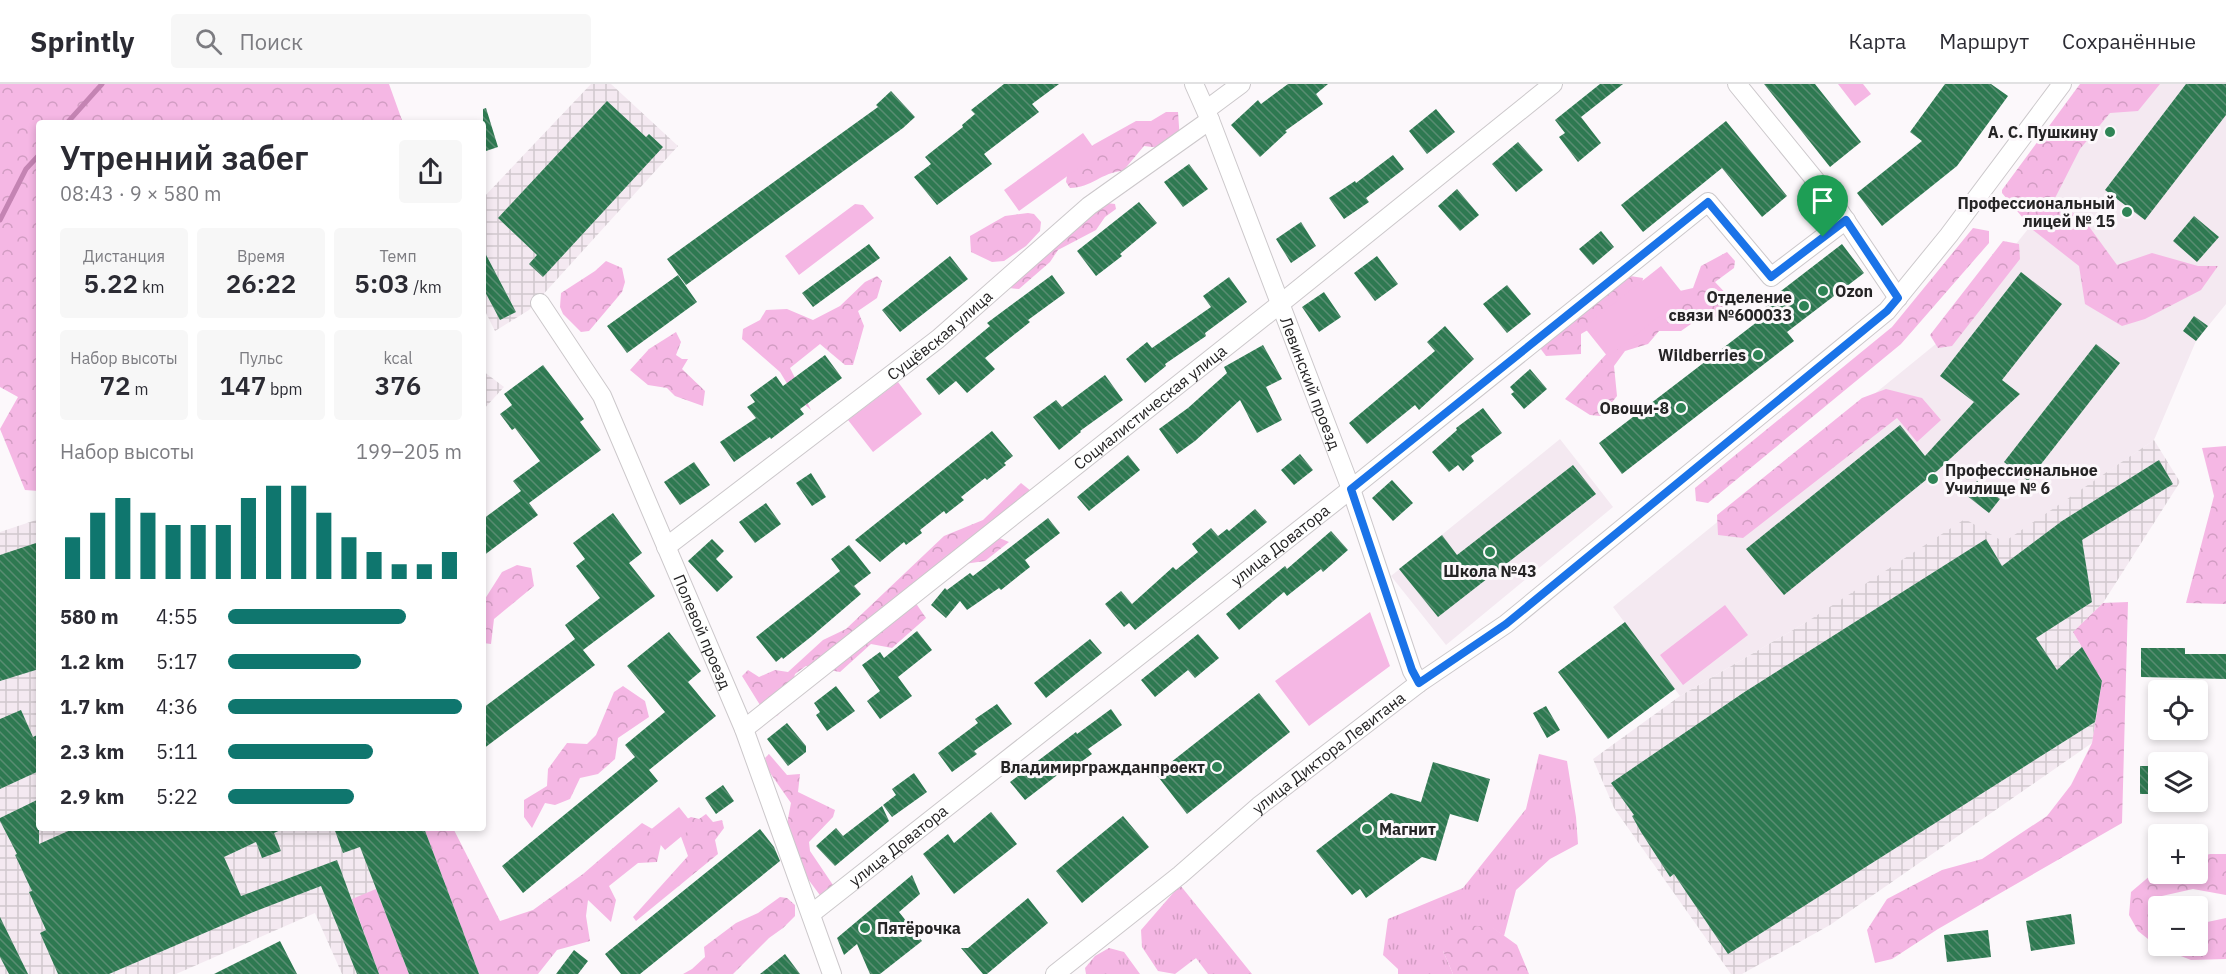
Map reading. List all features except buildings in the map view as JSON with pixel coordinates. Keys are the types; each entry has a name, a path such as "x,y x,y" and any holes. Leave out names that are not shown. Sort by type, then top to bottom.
{"street":[{"name":"Левинский проезд","path":"1194,84 1208,115 1351,489 1412,670 1419,683"},
{"name":"Сущёвская улица","path":"666,547 938,339 1089,206 1208,115 1241,84"},
{"name":"Социалистическая улица","path":"744,729 1280,304 1553,84"},
{"path":"1737,84 1846,220 1898,298"},
{"name":"улица Диктора Левитана","path":"1056,974 1180,875 1260,806 1419,683 1506,624 1887,311 1949,235 2062,84"},
{"name":"улица Доватора","path":"811,914 1351,489 1708,202 1771,277 1846,220"},
{"name":"Полевой проезд","path":"540,303 602,396 744,729 832,974"}],"shaded area":[{"path":"591,84 611,84 678,146 529,310 495,331 486,313 486,195"},
{"name":"Профессиональное Училище № 6","path":"2085,84 2226,84 2226,304 2196,341 2154,440 2004,543 1805,623 1680,696 1613,607 1937,343 2036,219"},
{"path":"486,373 504,387 486,407"},
{"name":"Школа №43","path":"1560,439 1613,507 1446,645 1391,576"},
{"path":"2154,440 2180,482 2103,603 2073,632 2102,681 2092,743 1830,925 1742,974 1731,974 1614,808 1593,759 1680,696 1805,623 1965,519 2004,542"},
{"path":"36,520 36,831 425,831 479,974 342,974 315,913 176,974 0,974 0,532"}],"green space":[{"path":"0,84 389,84 402,120 36,120 36,491 25,490 0,429 18,397 0,387"},
{"path":"1838,84 1863,84 1871,94 1855,106"},
{"path":"2080,84 2160,84 2138,111 2110,113 2080,149 2054,200 2085,221 2117,265 2152,253 2198,266 2218,266 2201,290 2145,319 2122,326 2085,304 2079,266 2033,230 2002,193"},
{"path":"1166,112 1178,112 1180,141 1160,148 1144,146 1123,171 1070,188 1066,182 1068,169 1083,160 1093,145 1136,121 1151,121"},
{"path":"1083,133 1098,154 1019,211 1004,190"},
{"path":"1106,203 1115,204 1116,209 1105,217 1096,230 1058,250 1050,262 1019,289 1009,288"},
{"path":"855,204 863,205 874,218 799,275 785,256"},
{"path":"1034,214 1041,222 1040,231 1026,246 1004,261 992,262 971,252 970,236 1005,216"},
{"path":"1973,228 1989,231 1989,243 1901,344 1708,503 1696,501 1695,488 1892,327"},
{"path":"2003,241 2019,244 2020,259 1952,346 1938,348 1930,335"},
{"path":"1727,252 1735,261 1734,268 1715,282 1733,301 1716,317 1691,324 1681,331 1659,331 1648,344 1625,351 1614,366 1617,396 1601,416 1590,415 1565,399 1610,350 1671,293 1693,288 1701,266"},
{"path":"606,261 622,268 625,282 622,292 589,331 581,332 563,314 560,307 561,293"},
{"path":"1661,266 1685,296 1608,357 1584,327"},
{"path":"877,276 882,281 877,298 858,311 864,326 853,365 845,365 820,344 790,368 811,410 794,395 780,372 742,339 743,329 760,320 766,310 787,309 813,320 840,306 865,282"},
{"path":"1630,276 1643,278 1636,296 1619,312 1581,334 1581,354 1546,356 1540,348"},
{"path":"676,332 681,342 676,355 682,359 688,359 682,369 705,391 703,406 675,396 667,388 648,385 630,370 649,349"},
{"path":"898,382 922,414 873,452 848,420"},
{"path":"1886,389 1922,398 1941,420 1917,442 1897,418 1743,538 1718,535 1717,515 1862,398"},
{"path":"2226,446 2226,604 2186,603 2214,496 2202,448"},
{"path":"1021,483 1031,491 985,532 1009,542 985,561 964,564 915,602 926,618 892,648 871,644 840,672 806,666 795,674 787,705 777,716 765,713 742,676 748,670 759,677 775,670 788,672 823,640 846,629 944,536 983,520"},
{"path":"517,565 531,568 534,586 494,619 491,644 486,643 486,597 502,572"},
{"path":"2128,602 2122,823 1938,929 1892,959 1875,963 1867,930 1887,899 1942,870 1982,859 2047,816 2071,785 2092,743 2102,681 2073,632 2103,603"},
{"path":"1725,605 1748,635 1683,685 1660,655"},
{"path":"1370,612 1390,666 1309,726 1275,681"},
{"path":"623,686 645,701 649,717 618,738 615,759 598,774 580,778 570,799 555,805 545,803 532,828 524,817 524,800 547,786 548,769 567,743 587,744 596,735 614,692"},
{"path":"769,754 787,775 800,774 798,792 835,810 833,817 809,842 810,851 833,885 822,898 808,879 787,824 791,803 768,770 765,758"},
{"path":"1539,754 1567,761 1578,844 1550,859 1516,890 1504,936 1491,927 1443,951 1453,974 1398,974 1398,969 1383,955 1388,919 1463,888 1526,809"},
{"path":"679,807 694,826 665,850 649,831"},
{"path":"706,814 713,822 722,820 724,828 715,840 718,854 636,921 633,917 688,856 679,831 681,822 691,817 699,819"},
{"path":"642,823 663,835 657,862 638,863 609,886 616,900 611,922 588,900 586,916 590,941 557,950 538,974 479,974 425,831 455,831 500,921 533,910 583,874"},
{"path":"2208,854 2226,854 2226,895 2193,889 2162,896 2148,896 2148,939 2138,931 2129,915 2131,892 2148,878 2148,884 2208,884"},
{"path":"1180,885 1252,974 1208,974 1196,958 1175,974 1158,971 1142,947 1141,930"},
{"path":"376,889 409,974 379,974 352,899"},
{"path":"780,897 787,898 795,905 795,916 733,974 683,974 705,957 704,947 736,923 758,913"},
{"path":"2226,918 2226,959 2191,960 2181,956 2208,956 2208,922"},
{"path":"1451,924 1492,927 1517,945 1529,974 1453,974 1443,951"},
{"path":"1109,948 1124,952 1140,974 1086,974 1085,968 1095,956"}],"waterway":[{"path":"70,120 102,84"},
{"path":"0,220 26,169 36,158"}],"place":[{"name":"А. С. Пушкину","path":"2110,132"},
{"name":"Профессиональный лицей № 15","path":"2127,212"},
{"name":"Ozon","path":"1823,291"},
{"name":"Отделение связи №600033","path":"1804,306"},
{"name":"Wildberries","path":"1758,355"},
{"name":"Овощи-8","path":"1681,408"},
{"name":"Профессиональное Училище № 6","path":"1933,479"},
{"name":"Школа №43","path":"1490,552"},
{"name":"Владимиргражданпроект","path":"1217,767"},
{"name":"Магнит","path":"1367,829"},
{"name":"Пятёрочка","path":"865,928"}],"route":[{"path":"1708,202 1771,277 1823,237 1846,220 1898,298 1887,311 1506,624 1419,683 1412,670 1351,489 1708,202"}]}
